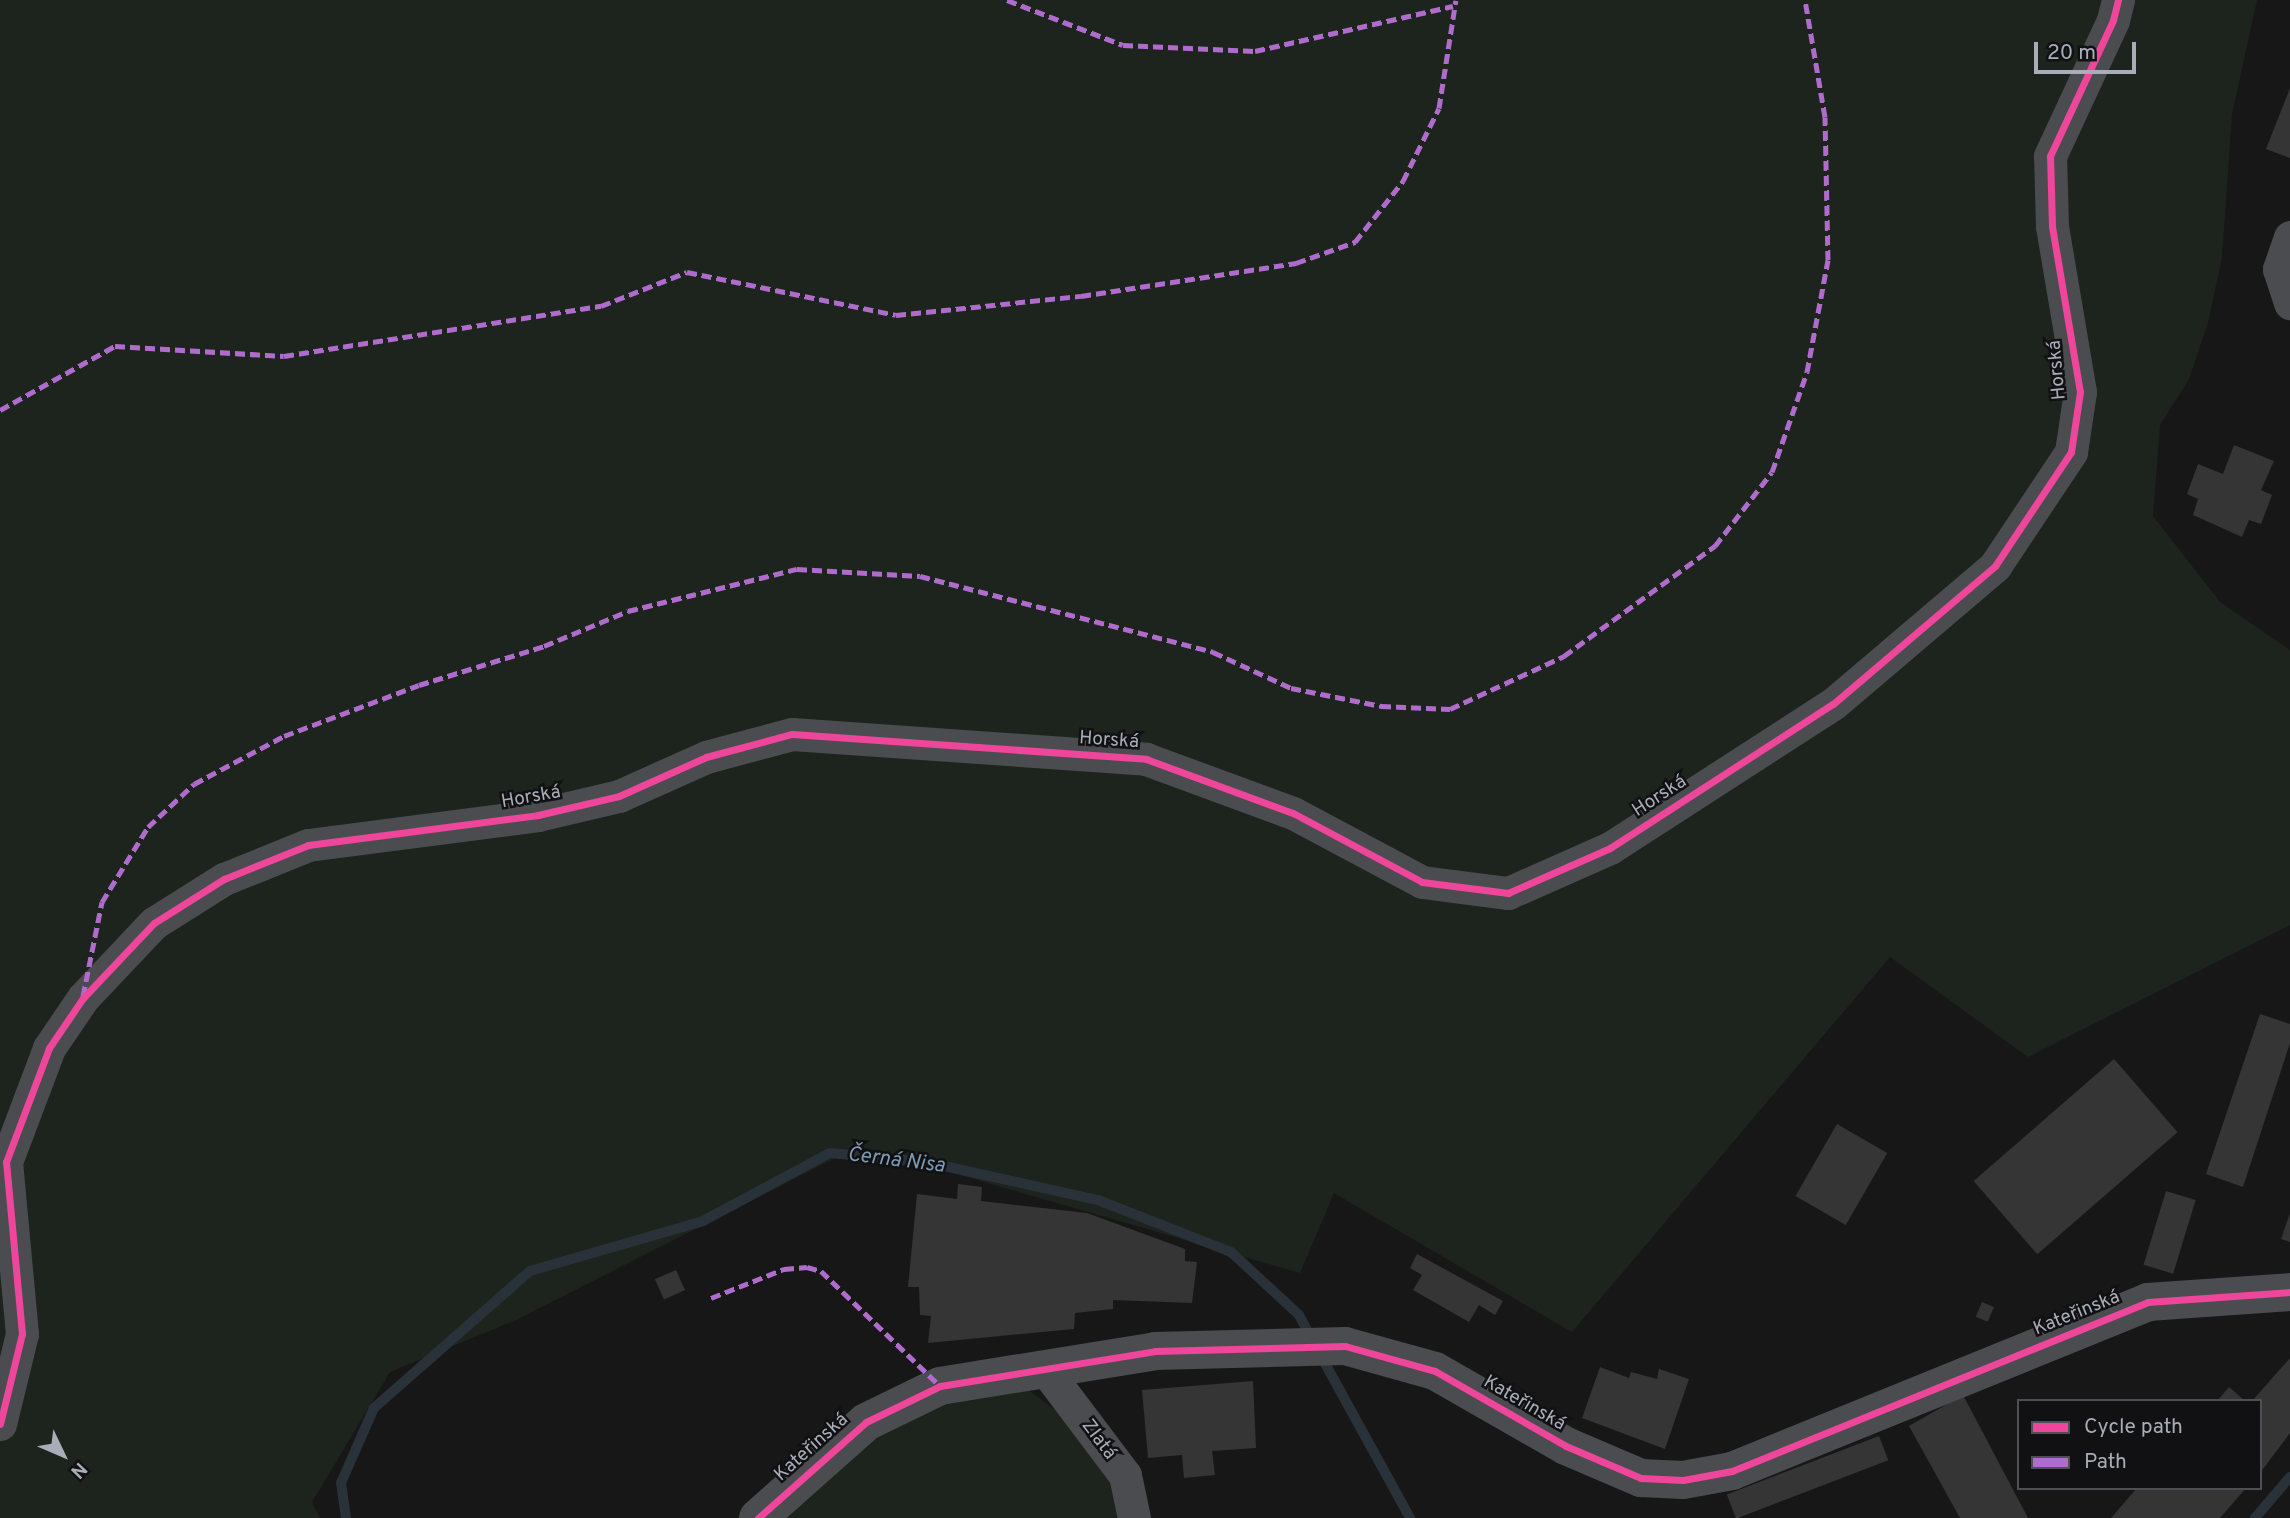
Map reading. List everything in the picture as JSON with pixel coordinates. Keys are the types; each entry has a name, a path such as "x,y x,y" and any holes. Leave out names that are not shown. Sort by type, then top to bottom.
{"street":[{"name":"Horská","path":"0,1424 22,1334 6,1162 49,1048 83,998 154,923 224,879 296,850 538,815 619,796 706,757 792,734 1146,759 1293,813 1422,882 1508,892 1610,848 1833,704 1995,566 2071,452 2080,393 2052,226 2050,156 2113,20 2118,0"},
{"path":"2290,237 2279,269 2290,303"},
{"name":"Kateřinská","path":"758,1518 866,1422 940,1386 1156,1351 1249,1345 1345,1346 1435,1371 1566,1446 1641,1478 1683,1480 1732,1471 2148,1302 2290,1292"},
{"name":"Zlatá","path":"1045,1369 1125,1475 1134,1518"}],"shaded area":[{"path":"0,0 2257,0 2232,114 2222,257 2208,323 2189,379 2160,425 2153,516 2220,602 2290,650 2290,925 2028,1057 1890,957 1572,1332 1334,1193 1300,1273 859,1146 516,1320 390,1372 312,1502 320,1518 0,1518"},
{"path":"1022,1385 1080,1429 1116,1479 1122,1518 785,1518 876,1437 946,1403"}],"building":[{"path":"2290,88 2290,158 2266,149"},
{"path":"2234,445 2274,461 2261,490 2272,495 2261,524 2249,520 2242,537 2193,515 2198,499 2187,494 2198,464 2223,474"},
{"path":"2260,1014 2290,1024 2290,1043 2243,1187 2206,1174"},
{"path":"2114,1059 2178,1132 2037,1254 1974,1181"},
{"path":"1837,1124 1887,1153 1846,1225 1796,1196"},
{"path":"958,1184 982,1187 981,1201 1087,1213 1185,1249 1185,1261 1197,1262 1192,1303 1113,1300 1113,1309 1075,1313 1074,1329 928,1343 931,1316 920,1315 919,1287 908,1287 917,1194 957,1199"},
{"path":"2166,1191 2196,1200 2173,1274 2143,1265"},
{"path":"2290,1213 2290,1242 2281,1239"},
{"path":"1417,1254 1503,1301 1495,1315 1479,1305 1469,1322 1413,1290 1422,1275 1410,1268"},
{"path":"676,1270 685,1290 664,1299 655,1279"},
{"path":"1982,1302 1994,1307 1988,1322 1976,1317"},
{"path":"2290,1358 2290,1433 2262,1470 2262,1399 2254,1399"},
{"path":"1600,1367 1629,1378 1631,1372 1657,1379 1659,1369 1689,1379 1665,1449 1582,1418"},
{"path":"1253,1381 1256,1448 1212,1451 1215,1475 1184,1478 1182,1455 1148,1458 1142,1390"},
{"path":"2229,1387 2243,1399 2219,1399"},
{"path":"1963,1395 2028,1518 1960,1518 1909,1426"},
{"path":"1879,1436 1888,1460 1738,1518 1727,1494"},
{"path":"2135,1490 2244,1490 2220,1518 2111,1518"}],"waterway":[{"name":"Černá Nisa","path":"346,1518 341,1483 374,1408 530,1271 703,1221 830,1153 926,1162 1098,1200 1231,1252 1299,1315 1312,1339"},
{"name":"Černá Nisa","path":"1321,1356 1410,1518"},
{"name":"Černá Nisa","path":"2255,1518 2290,1477"}],"marked path":[{"path":"1007,0 1123,45 1255,51 1453,6"},
{"path":"0,410 115,346 284,356 601,306 687,272 896,315 1081,296 1296,263 1355,242 1403,181 1439,108 1456,0"},
{"path":"83,996 102,902 148,827 194,784 284,736 419,685 544,646 628,611 797,569 920,576 1213,652 1291,688 1381,706 1450,709 1564,656 1715,546 1772,472 1807,372 1828,260 1825,117 1805,0"},
{"path":"711,1298 784,1269 807,1267 821,1271 940,1386"}],"cycle path":[{"path":"0,1424 22,1334 6,1162 49,1048 83,998 154,923 224,879 308,845 538,815 619,796 706,757 792,734 1146,759 1293,813 1422,882 1508,893 1610,848 1833,704 1995,566 2071,452 2080,392 2052,226 2050,156 2113,20 2118,0"},
{"path":"758,1518 866,1422 940,1386 1155,1351 1345,1346 1435,1371 1566,1446 1641,1478 1683,1480 1732,1471 2148,1302 2290,1292"}]}
